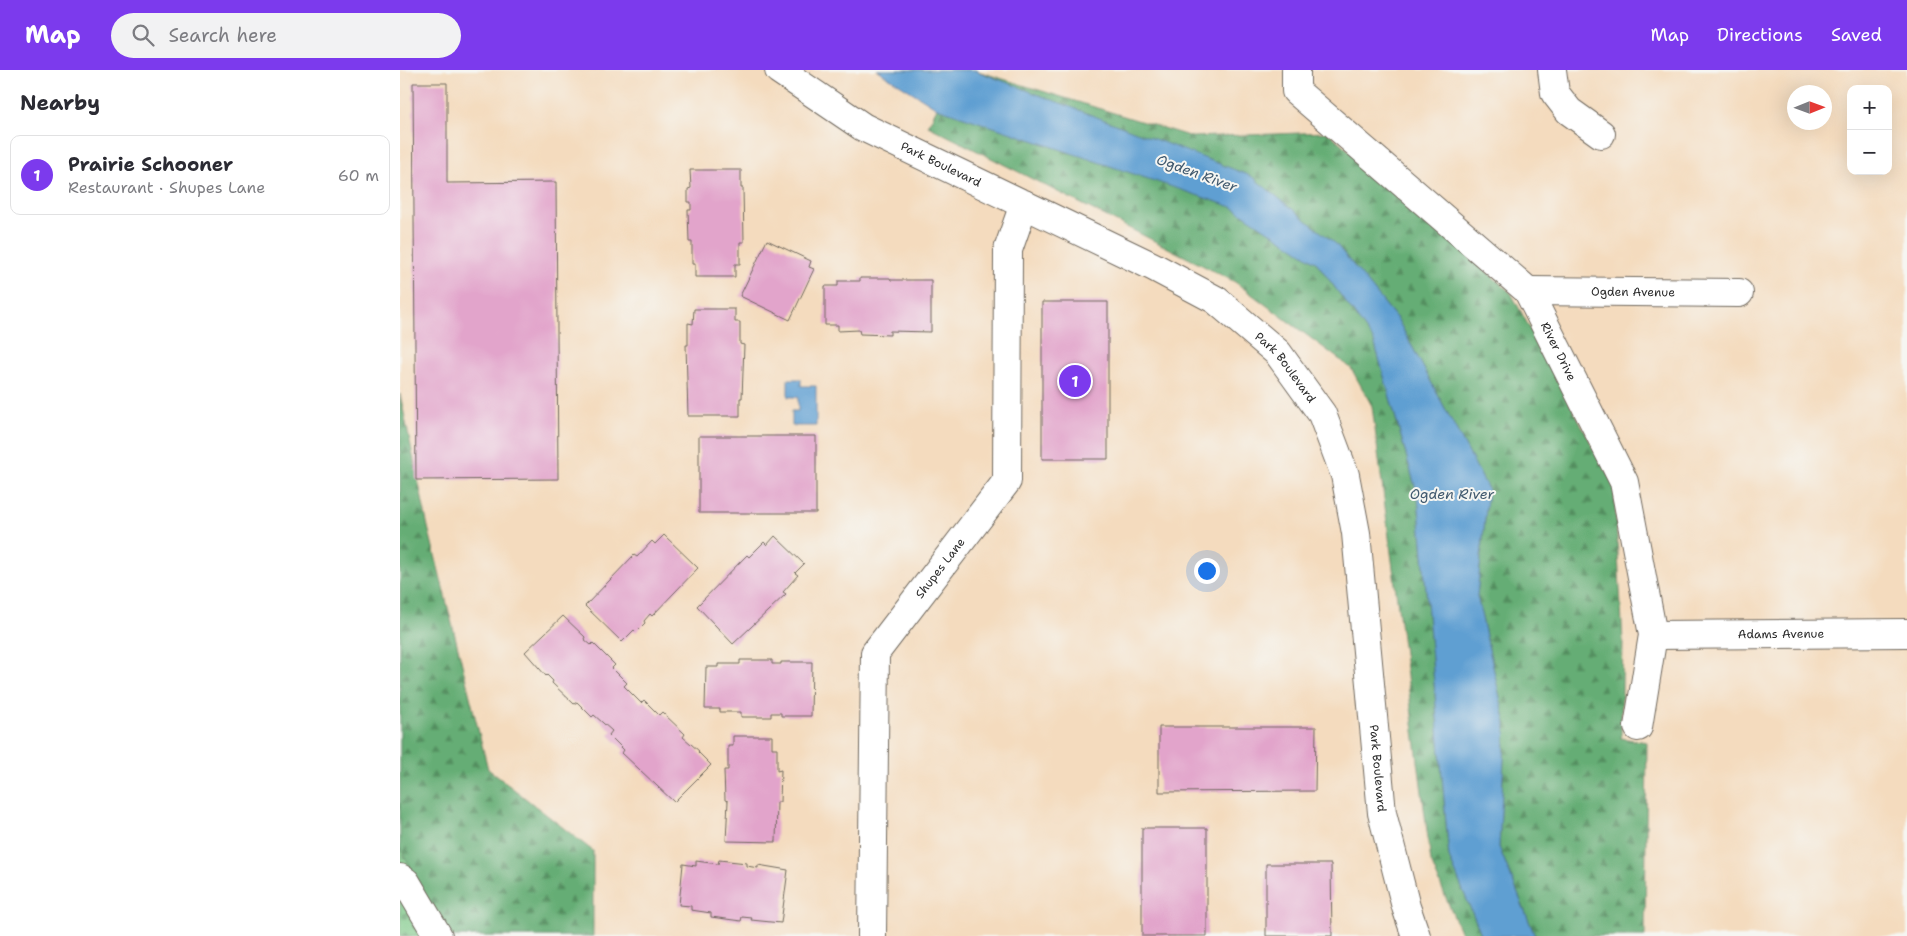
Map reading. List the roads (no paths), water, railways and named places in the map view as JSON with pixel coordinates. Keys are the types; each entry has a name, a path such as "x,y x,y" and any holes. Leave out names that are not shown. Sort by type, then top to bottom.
{"street":[{"name":"Park Boulevard","path":"779,70 863,127 1154,267 1216,300 1278,353 1322,414 1345,475 1356,533 1382,813 1406,907 1416,936"},
{"name":"River Drive","path":"1296,70 1296,91 1528,291 1624,482 1653,635 1638,727"},
{"path":"1552,70 1555,93 1569,111 1601,134"},
{"name":"Shupes Lane","path":"872,936 875,653 1007,481 1008,250 1024,204"},
{"name":"Ogden Avenue","path":"1528,291 1739,293"},
{"name":"Adams Avenue","path":"1653,635 1907,633"},
{"path":"400,878 406,882 438,936"}],"water":[{"name":"Ogden River","path":"877,70 974,70 1251,176 1336,244 1398,320 1488,489 1477,596 1506,724 1499,847 1535,936 1482,936 1449,857 1418,497 1374,341 1317,263 1232,207 937,108"},
{"path":"788,379 801,379 801,386 816,386 816,426 792,426 792,411 798,411 798,397 788,397"}],"place":[{"name":"Prairie Schooner","path":"1075,381"}]}
